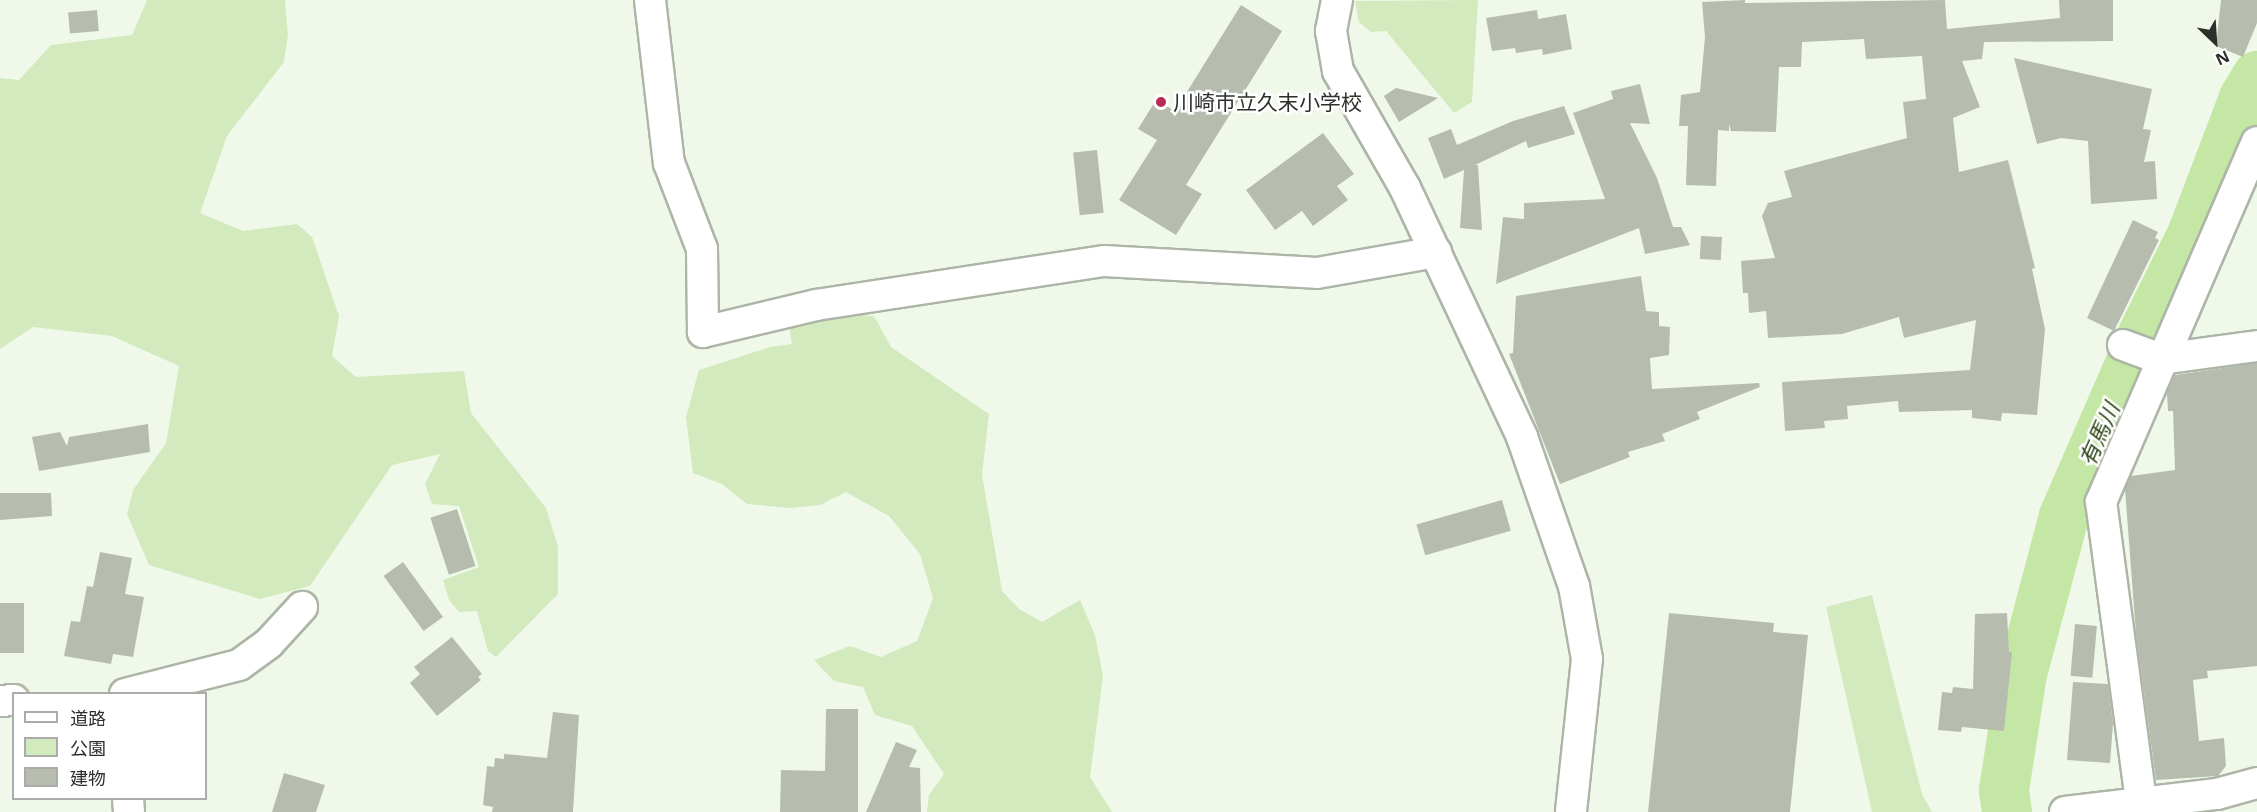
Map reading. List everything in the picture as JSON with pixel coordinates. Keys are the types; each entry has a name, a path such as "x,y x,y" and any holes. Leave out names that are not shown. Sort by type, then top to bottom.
{"street":[{"path":"650,0 669,163 702,249 703,332 816,305 1104,261 1317,273 1436,252"},
{"path":"1337,0 1331,32 1338,71 1405,188 1522,437 1574,586 1587,658 1571,812"},
{"path":"2140,801 2101,502 2156,358 2257,142"},
{"path":"2123,345 2156,358 2257,346"},
{"path":"129,692 239,664 269,643 302,607"},
{"path":"2065,812 2140,801 2218,803 2257,783"}],"green space":[{"path":"147,0 285,0 288,35 284,62 227,136 200,213 243,231 297,224 312,237 339,316 332,356 356,377 464,371 471,413 546,508 558,546 558,594 496,657 488,651 477,611 459,612 449,600 443,580 479,567 459,506 432,504 425,484 440,454 392,465 310,586 260,599 149,565 127,514 133,490 166,443 179,366 112,336 33,327 0,349 0,78 19,80 51,45 132,35"},
{"path":"1478,0 1472,102 1454,113 1386,31 1371,32 1359,22 1355,1"},
{"path":"847,314 874,316 891,347 989,414 982,475 1002,591 1019,609 1042,622 1080,600 1095,635 1103,676 1090,777 1112,812 927,812 929,795 944,774 912,726 875,715 863,687 834,681 814,660 850,646 881,657 917,641 933,598 920,554 889,516 846,492 820,505 790,508 747,504 722,484 693,473 686,417 699,370 770,347 792,344 789,325"},
{"path":"1872,595 1922,794 1932,812 1872,812 1826,607"}],"building":[{"path":"1745,0 1745,3 1945,0 1947,29 2060,18 2059,0 2113,0 2113,41 1984,42 1982,59 1962,61 1980,107 1953,118 1959,172 2008,160 2035,268 2032,269 2045,329 2037,415 2002,413 2001,421 1972,418 1972,410 1899,412 1898,401 1847,406 1848,419 1824,421 1825,428 1785,431 1782,382 1970,370 1976,320 1904,338 1899,317 1842,334 1768,338 1766,311 1749,313 1748,293 1743,293 1741,261 1775,258 1762,216 1768,203 1792,197 1784,171 1907,138 1903,102 1926,99 1922,56 1866,59 1864,39 1802,42 1801,67 1779,67 1776,132 1731,131 1729,124 1729,131 1718,130 1716,186 1686,185 1688,126 1679,126 1681,95 1700,92 1705,37 1702,2"},
{"path":"2221,0 2257,0 2257,23 2243,57 2216,46"},
{"path":"1241,5 1282,31 1186,185 1202,194 1176,235 1119,200 1157,140 1138,129 1156,100 1175,111"},
{"path":"97,10 99,31 70,33 68,13"},
{"path":"1537,10 1538,19 1566,14 1572,49 1543,55 1542,49 1516,53 1515,48 1492,51 1486,18"},
{"path":"2014,58 2152,89 2143,129 2151,130 2144,162 2155,161 2157,199 2091,204 2088,141 2061,138 2037,144"},
{"path":"1640,84 1650,124 1630,123 1657,178 1673,227 1681,227 1690,245 1645,254 1639,228 1496,284 1503,217 1524,219 1524,203 1605,199 1573,113 1613,99 1611,91"},
{"path":"1396,88 1438,98 1399,122 1384,96"},
{"path":"1564,106 1575,134 1528,148 1526,141 1475,165 1478,165 1482,230 1460,228 1464,170 1444,179 1428,138 1451,129 1457,145 1513,121"},
{"path":"1323,133 1354,174 1337,186 1348,200 1313,226 1302,211 1275,230 1246,190"},
{"path":"1097,150 1104,213 1080,215 1073,153"},
{"path":"2133,220 2158,232 2155,238 2159,240 2114,331 2087,318"},
{"path":"1701,236 1722,237 1721,260 1700,259"},
{"path":"1641,276 1646,311 1659,312 1659,326 1670,327 1669,355 1650,358 1652,389 1759,383 1760,387 1697,412 1700,419 1662,434 1665,441 1628,452 1630,457 1560,484 1509,354 1513,353 1516,296"},
{"path":"2257,363 2257,666 2207,671 2208,678 2193,680 2199,741 2224,738 2226,766 2218,776 2156,780 2136,634 2125,489 2131,476 2175,470 2173,411 2168,411 2167,393 2175,375"},
{"path":"148,424 150,452 39,471 32,437 60,432 67,446 69,437"},
{"path":"0,493 51,493 52,516 0,520"},
{"path":"1502,500 1511,531 1425,555 1416,525"},
{"path":"457,509 476,566 449,575 430,518"},
{"path":"100,552 132,558 125,594 144,597 133,657 113,654 111,664 64,656 71,621 80,622 87,586 93,587"},
{"path":"403,562 443,617 424,631 384,576"},
{"path":"0,603 24,603 24,653 0,653"},
{"path":"1669,613 1774,623 1773,632 1808,635 1790,812 1648,812"},
{"path":"2007,613 2009,652 2012,652 2004,731 1962,727 1961,732 1938,730 1942,692 1952,693 1953,687 1973,689 1975,614"},
{"path":"2075,624 2097,626 2092,678 2070,676"},
{"path":"452,637 482,674 478,677 481,680 437,716 410,683 420,674 414,667"},
{"path":"2073,682 2108,684 2113,723 2110,763 2067,760"},
{"path":"826,709 858,709 858,812 780,812 781,770 825,771"},
{"path":"553,712 579,715 573,812 492,812 493,807 483,805 487,766 494,767 495,758 504,759 504,754 547,758"},
{"path":"896,742 917,750 909,767 920,768 921,812 866,812"},
{"path":"284,773 325,785 316,812 272,812"}],"waterway":[{"name":"有馬川","path":"2007,812 2004,790 2022,674 2064,516 2143,334 2192,235 2244,98 2257,76"}],"place":[{"name":"川崎市立久末小学校","path":"1161,102"}]}
